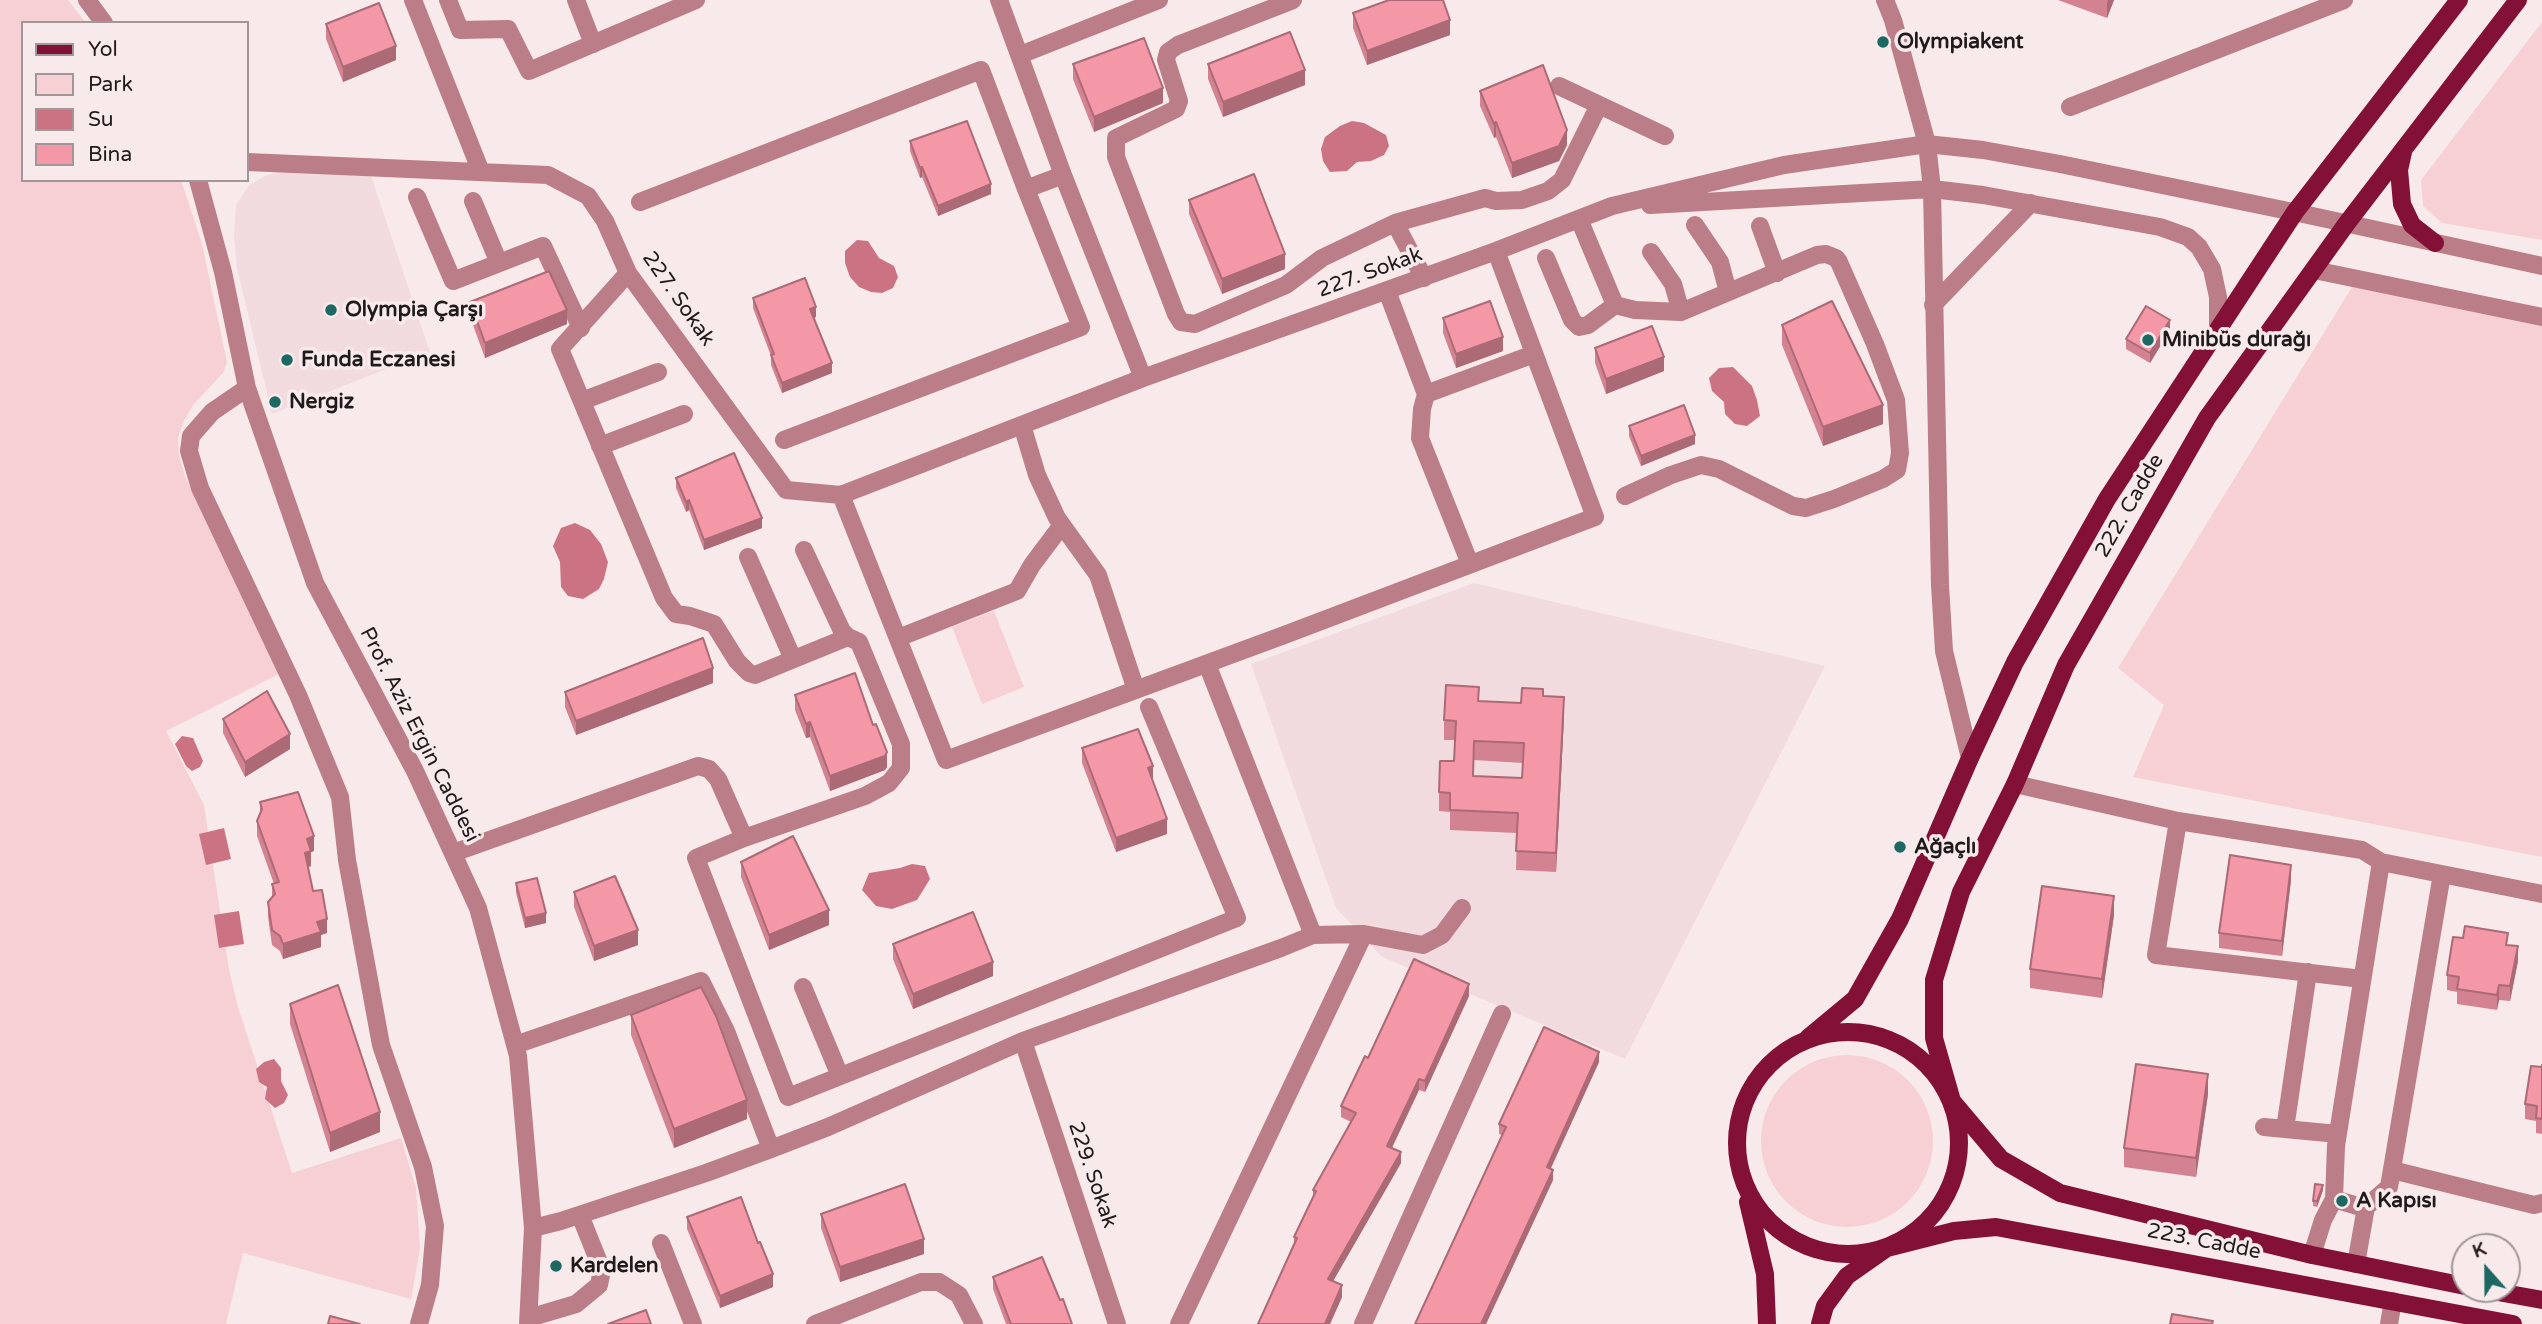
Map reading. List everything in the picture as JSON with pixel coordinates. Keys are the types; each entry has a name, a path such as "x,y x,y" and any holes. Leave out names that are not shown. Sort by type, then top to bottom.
{"main road":[{"name":"222. Cadde","path":"1808,1038 1855,999 1900,919 2015,662 2107,499 2295,212 2459,0"},
{"name":"222. Cadde","path":"1952,1101 1934,1038 1934,980 1961,892 2015,784 2066,665 2207,418 2347,223 2518,0"},
{"path":"2403,148 2399,170 2402,204 2412,225 2435,243"},
{"path":"1767,1324 1765,1274 1736,1150 1739,1115 1754,1082 1777,1056 1808,1038 1842,1031 1877,1035 1909,1049 1934,1072 1952,1101 1960,1136 1956,1171 1942,1204 1918,1230 1847,1276 1825,1306 1819,1324"},
{"name":"223. Cadde","path":"1952,1101 2001,1159 2060,1193 2312,1255 2451,1283"},
{"path":"1743,1185 1761,1214 1787,1237 1818,1251 1853,1255 1887,1248"},
{"name":"223. Cadde","path":"1887,1248 1954,1231 1996,1227 2513,1324"},
{"path":"2521,1296 2542,1300"}],"street":[{"path":"87,0 103,21"},
{"path":"413,0 481,172"},
{"path":"448,0 460,30 508,29 529,71 696,0"},
{"path":"576,0 593,44"},
{"path":"999,0 1063,175 1143,379"},
{"path":"1020,55 1159,0"},
{"path":"1293,0 1178,45 1168,52 1166,60 1179,101 1177,109 1116,138 1116,157 1181,322 1195,324 1286,285 1322,258 1395,223 1485,198 1496,201 1522,200 1548,191 1562,180 1598,105"},
{"path":"1885,0 1894,20 1927,144 1932,189 1940,585 1944,651 1970,758"},
{"path":"2070,107 2344,0"},
{"path":"640,202 981,70 1081,327 785,440"},
{"path":"1559,86 1665,136"},
{"path":"1612,206 1784,164 1927,144 1983,150 2295,212 2542,266"},
{"name":"227. Sokak","path":"248,162 548,175 589,196 605,221 628,273 786,490 841,495 1143,379 1424,278 1612,206"},
{"path":"1026,189 1063,175"},
{"name":"Prof. Aziz Ergin Caddesi","path":"199,182 223,272 247,388 315,583 415,771 478,908 515,1045 533,1228 529,1321"},
{"path":"1612,206 1732,202 1932,189 2031,203 2160,227 2188,237 2199,247 2212,269 2218,297 2218,327"},
{"path":"417,197 453,281 542,246 581,328"},
{"path":"473,201 499,263"},
{"path":"1933,305 2031,203"},
{"path":"1579,219 1615,305"},
{"path":"1395,223 1424,278"},
{"path":"1695,225 1720,262 1728,292"},
{"path":"1760,226 1777,273"},
{"path":"841,495 946,760 1207,664 1595,517 1496,251"},
{"path":"1651,253 1673,284 1681,312"},
{"path":"1546,258 1572,320 1579,327 1588,325 1615,305 1657,312 1681,312 1817,255 1826,254 1839,261 1896,400 1900,453 1897,470 1883,479 1806,508 1786,503 1719,469 1701,465 1625,496"},
{"path":"2314,270 2542,317"},
{"path":"628,273 560,349 664,598 676,614 714,624 737,662 748,673 755,675 848,637"},
{"path":"1387,291 1426,394 1420,438 1470,564"},
{"path":"1426,394 1534,354"},
{"path":"582,401 658,372"},
{"path":"247,388 212,412 191,436 189,451 200,488 298,695 340,797 347,860 381,1045 423,1167 435,1226 430,1285 419,1324"},
{"path":"600,446 684,414"},
{"path":"1022,425 1037,475 1057,518 1098,575 1136,690"},
{"path":"898,638 1017,591 1032,565 1062,525"},
{"path":"804,550 842,631 859,642 901,744 901,768 889,783 865,796 744,838 696,858 788,1097 1237,918 1149,707"},
{"path":"748,557 793,659"},
{"path":"1207,664 1313,935"},
{"path":"453,853 698,766 709,769 718,779 744,838"},
{"path":"2015,784 2178,821 2362,850 2381,862 2542,894"},
{"path":"2178,821 2156,954 2362,979"},
{"path":"2312,1255 2323,1220 2334,1199 2338,1134 2381,862"},
{"path":"2356,1264 2366,1207 2389,1187 2442,874"},
{"path":"533,1228 580,1215 771,1149 828,1127 1023,1041 1313,935 1364,934 1423,945 1442,935 1462,908"},
{"path":"1179,1324 1364,934"},
{"path":"2285,1129 2308,972"},
{"path":"515,1045 701,982 726,1031 771,1149"},
{"path":"803,987 840,1076"},
{"path":"1363,1324 1502,1014"},
{"name":"229. Sokak","path":"1023,1041 1117,1324"},
{"path":"2264,1127 2338,1134"},
{"path":"2392,1170 2534,1205 2542,1203"},
{"path":"2334,1199 2366,1207"},
{"path":"529,1321 576,1304 599,1284 602,1270 580,1215"},
{"path":"661,1242 694,1324"},
{"path":"815,1324 921,1282 939,1282 959,1295 974,1324"},
{"path":"2389,1324 2393,1301"}],"shaded area":[{"name":"Olympia Çarşı","path":"283,171 371,176 430,352 272,414 237,268 234,235 236,205 249,185 265,176"},
{"path":"1474,583 1825,666 1625,1059 1382,957 1336,908 1251,664"}],"green space":[{"path":"0,0 68,0 84,21 21,21 21,182 182,182 202,244 227,362 223,373 193,405 184,421 178,437 179,456 185,476 279,674 166,731 204,805 229,970 238,1007 292,1173 401,1138 416,1188 420,1248 411,1299 243,1253 226,1324 0,1324"},
{"path":"2542,22 2542,240 2442,223 2423,206 2421,180"},
{"path":"2352,287 2542,318 2542,857 2133,777 2164,705 2118,668"},
{"path":"994,611 1024,687 982,704 952,627"},
{"path":"1847,1055 1880,1062 1908,1080 1926,1108 1933,1141 1926,1174 1908,1202 1880,1220 1847,1227 1814,1220 1786,1202 1768,1174 1761,1141 1768,1108 1786,1080 1814,1062"}],"water":[{"path":"1352,121 1364,123 1386,135 1389,146 1384,155 1371,161 1357,162 1347,171 1330,172 1323,161 1321,149 1325,137"},
{"path":"857,240 868,241 879,258 894,266 898,277 893,288 882,293 871,292 859,287 850,277 845,263 845,251"},
{"path":"1733,367 1752,386 1757,400 1760,416 1747,426 1735,424 1725,414 1724,402 1712,391 1709,378 1719,368"},
{"path":"575,523 590,530 601,544 608,562 599,589 583,599 568,596 561,587 560,562 553,546 561,528"},
{"path":"182,736 193,738 203,761 200,767 192,771 186,766 175,744"},
{"path":"224,828 231,859 206,865 199,834"},
{"path":"912,864 925,866 930,879 917,900 892,909 876,906 862,890 869,873"},
{"path":"239,911 244,944 219,948 214,915"},
{"path":"274,1059 281,1068 281,1081 288,1095 284,1103 275,1108 265,1099 267,1087 259,1082 256,1069 264,1062"}],"building":[{"path":"1389,0 1443,0 1450,20 1367,51 1353,13"},
{"path":"379,3 396,46 343,67 326,24"},
{"path":"1290,32 1305,70 1223,102 1208,64"},
{"path":"1144,38 1163,88 1094,117 1073,64"},
{"path":"1543,65 1567,130 1559,146 1512,163 1480,91"},
{"path":"967,121 991,184 938,206 910,141"},
{"path":"1254,174 1285,254 1222,279 1189,200"},
{"path":"549,271 567,310 485,343 470,302"},
{"path":"805,278 816,307 810,309 832,363 782,383 753,298"},
{"path":"1490,301 1503,337 1456,354 1443,318"},
{"path":"1832,301 1883,405 1823,427 1782,325"},
{"name":"Minibüs durağı","path":"2146,306 2170,320 2150,353 2126,339"},
{"path":"1652,326 1664,357 1606,379 1595,348"},
{"path":"1684,405 1695,435 1641,456 1629,426"},
{"path":"734,453 762,518 704,540 689,500 686,502 676,478"},
{"path":"703,638 713,668 576,721 565,692"},
{"path":"855,673 873,725 876,724 887,752 885,756 830,776 810,722 806,724 795,695"},
{"path":"1446,685 1479,687 1478,701 1521,703 1522,688 1543,689 1543,696 1564,697 1556,853 1516,851 1518,813 1450,810 1450,793 1439,792 1440,761 1454,761 1456,721 1444,720","holes":["1474,741 1524,743 1522,778 1473,776"]},
{"path":"267,691 290,734 245,762 223,719"},
{"path":"1138,729 1153,766 1148,768 1167,819 1116,838 1082,748"},
{"path":"298,792 314,836 307,839 311,851 305,853 313,891 322,890 327,919 317,922 321,932 283,944 280,936 272,930 268,902 275,894 272,884 279,882 257,821 262,809 260,802"},
{"path":"793,836 829,910 769,935 741,862"},
{"path":"2230,855 2291,865 2282,941 2219,933"},
{"path":"615,876 638,930 594,946 574,892"},
{"path":"537,878 546,913 525,918 516,883"},
{"path":"2042,886 2114,896 2102,979 2030,969"},
{"path":"973,912 993,962 913,994 893,944"},
{"path":"2465,926 2508,933 2506,945 2518,946 2510,986 2499,985 2497,995 2457,989 2459,977 2447,975 2453,937 2463,938"},
{"path":"1414,959 1469,984 1425,1081 1419,1079 1387,1146 1401,1152 1328,1279 1342,1285 1325,1324 1258,1324 1297,1238 1294,1237 1316,1191 1313,1190 1356,1113 1341,1106 1365,1056 1368,1058"},
{"path":"338,985 380,1112 330,1133 290,1004"},
{"path":"701,987 716,1016 747,1100 674,1129 631,1015"},
{"path":"1544,1027 1599,1052 1547,1167 1553,1170 1481,1324 1415,1324 1506,1127 1499,1124"},
{"path":"2136,1064 2208,1074 2196,1158 2124,1148"},
{"path":"2531,1066 2542,1067 2542,1119 2536,1118 2537,1106 2525,1104"},
{"path":"905,1184 924,1239 840,1267 821,1214"},
{"path":"2315,1184 2323,1185 2317,1201 2313,1201"},
{"path":"741,1197 773,1274 720,1296 687,1217"},
{"path":"1042,1257 1072,1324 1011,1324 993,1277"},
{"path":"646,1310 651,1324 608,1324"},
{"path":"2172,1314 2213,1321 2212,1324 2170,1324"},
{"path":"330,1316 360,1324 328,1324"}],"place":[{"name":"Olympiakent","path":"1883,42"},
{"name":"Olympia Çarşı","path":"331,310"},
{"name":"Minibüs durağı","path":"2148,340"},
{"name":"Funda Eczanesi","path":"287,360"},
{"name":"Nergiz","path":"275,402"},
{"name":"Ağaçlı","path":"1900,847"},
{"name":"A Kapısı","path":"2342,1201"},
{"name":"Kardelen","path":"556,1266"}]}
